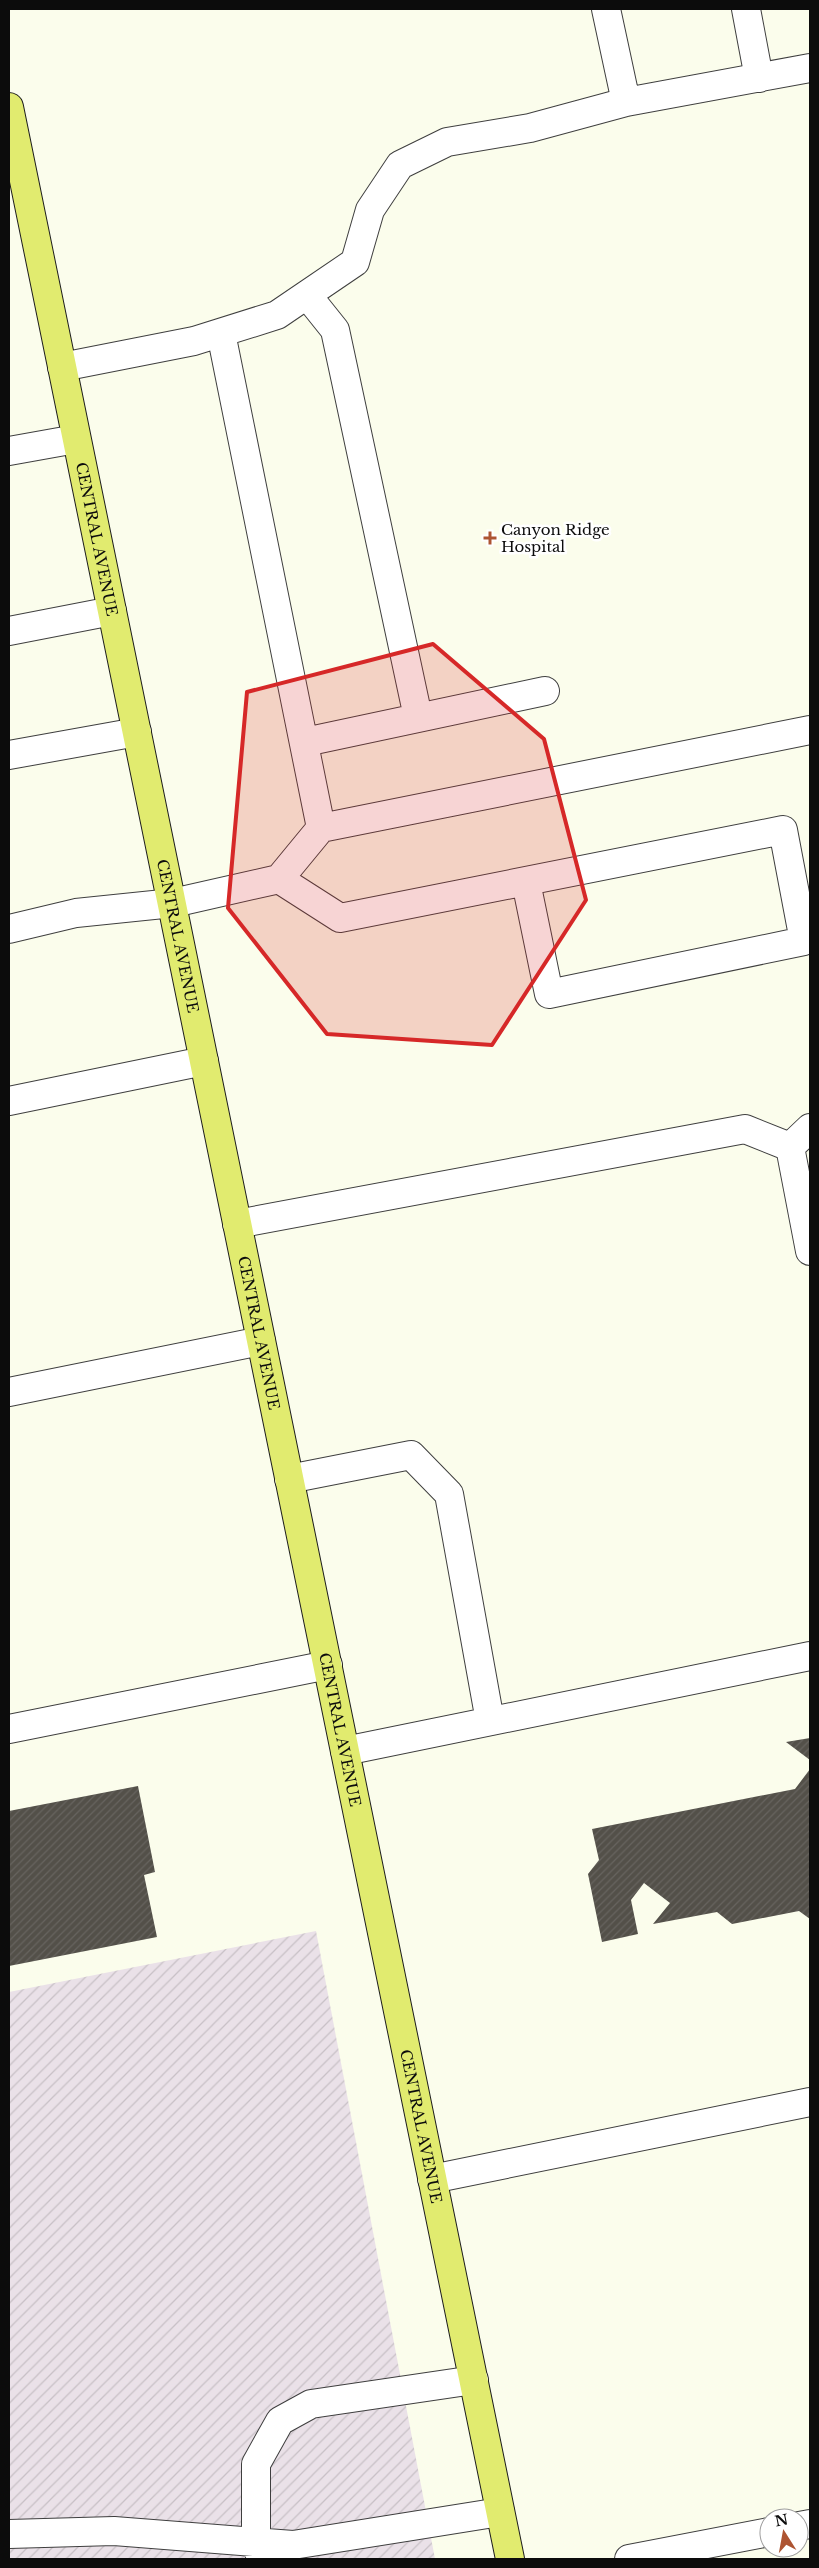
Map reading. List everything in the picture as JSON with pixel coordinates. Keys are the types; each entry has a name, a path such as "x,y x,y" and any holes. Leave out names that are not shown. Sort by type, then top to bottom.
{"main road":[{"name":"CENTRAL AVENUE","path":"9,107 12,138 62,367 173,903 510,2559"}],"lane":[{"path":"606,9 626,102"},
{"path":"746,9 759,78"},
{"path":"62,367 194,341 277,315 355,262 370,210 400,165 447,142 530,128 626,102 810,68"},
{"path":"308,295 335,330 418,717"},
{"path":"221,333 321,828"},
{"path":"9,452 76,439"},
{"path":"9,631 112,611"},
{"path":"304,742 545,691"},
{"path":"9,929 76,914 173,903 279,879 321,828 810,730"},
{"path":"9,755 137,732"},
{"path":"279,879 340,918 783,830 802,880 804,941 549,994 526,882"},
{"path":"9,1101 204,1061"},
{"path":"790,1147 810,1128"},
{"path":"237,1224 745,1129 790,1147"},
{"path":"790,1147 810,1251"},
{"path":"9,1392 261,1342"},
{"path":"289,1479 411,1455 449,1494 490,1721"},
{"path":"345,1751 810,1656"},
{"path":"9,1729 328,1666"},
{"path":"432,2179 810,2102"},
{"path":"259,2550 256,2464 280,2421 311,2404 474,2380"},
{"path":"9,2534 114,2531 259,2550 500,2512"},
{"path":"629,2559 759,2534"}],"highlighted area":[{"path":"433,644 544,739 586,900 492,1045 327,1034 228,908 247,692"}],"shaded area":[{"path":"316,1931 435,2559 9,2559 9,1992"}],"building":[{"path":"810,1738 810,1760 786,1742"},
{"path":"810,1769 810,1919 799,1911 732,1924 717,1912 653,1924 670,1903 644,1883 631,1900 638,1934 602,1942 588,1874 599,1860 592,1829 795,1789"},
{"path":"138,1786 155,1872 144,1875 157,1937 9,1966 9,1811"}],"place":[{"name":"Canyon Ridge Hospital","path":"490,538"}]}
